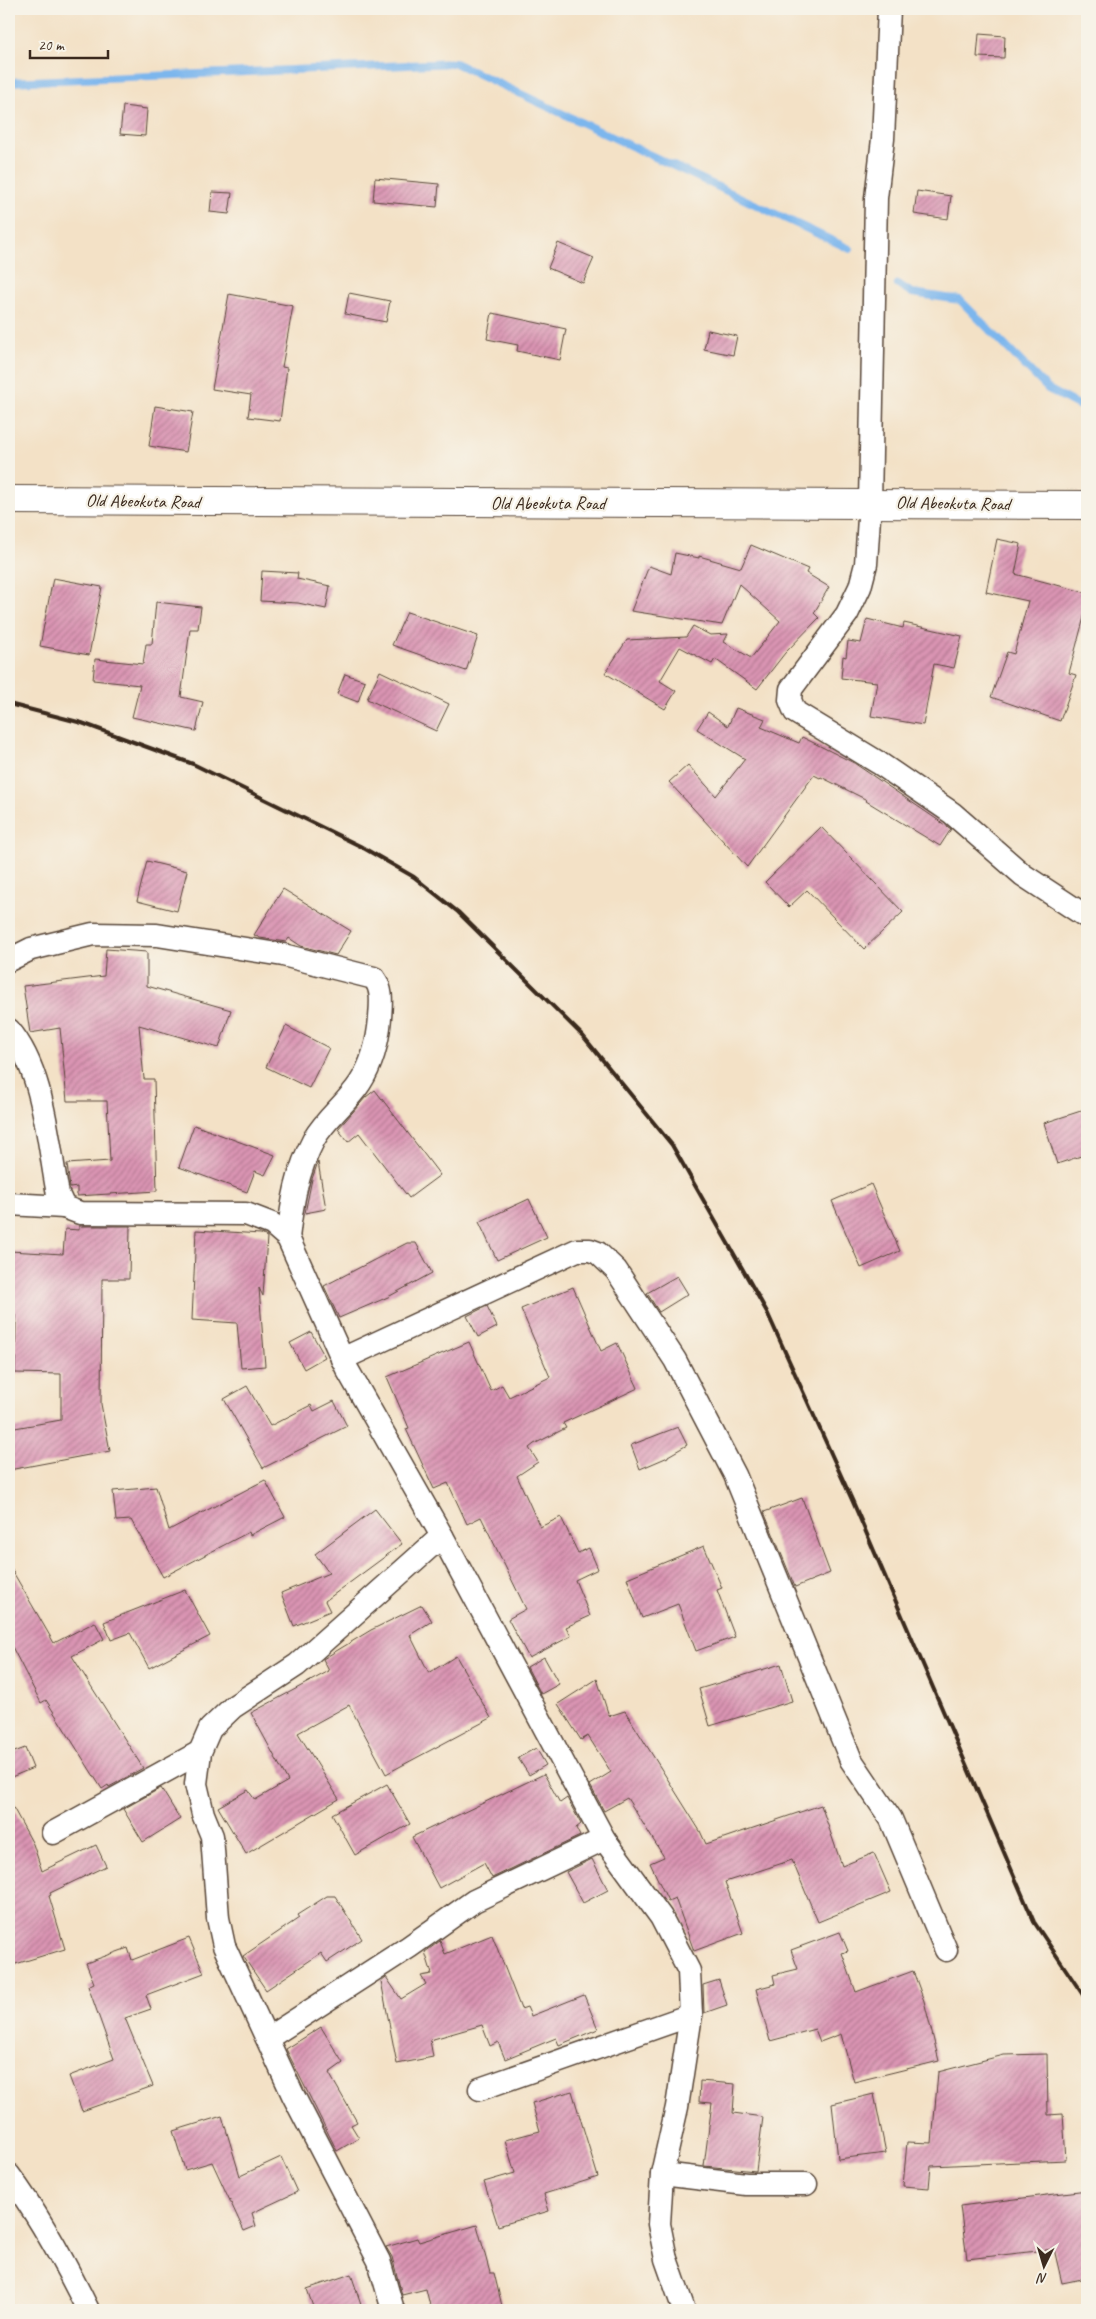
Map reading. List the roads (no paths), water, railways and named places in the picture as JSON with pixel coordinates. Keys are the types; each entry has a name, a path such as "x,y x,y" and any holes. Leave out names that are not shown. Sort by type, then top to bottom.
{"highway":[{"name":"Old Abeokuta Road","path":"9,500 318,503 870,502 1087,505"}],"street":[{"path":"889,9 884,139 876,198 870,502 866,564 860,587 847,614 791,690 790,700 795,712 879,763 952,813 1023,876 1087,917"},
{"path":"9,960 31,949 93,934 156,935 283,955 374,978 380,987 381,1008 374,1056 360,1083 325,1123 303,1162 293,1196 288,1238"},
{"path":"9,1030 17,1039 37,1083 58,1194 64,1208"},
{"path":"9,1204 64,1208 80,1213 246,1214 272,1224 288,1238 342,1359 442,1536 604,1839 661,1917 689,1971 691,2015 677,2107 662,2174 659,2224 666,2259 684,2310"},
{"path":"342,1359 577,1250 590,1250 616,1270 675,1360 735,1474 851,1760 891,1819 946,1950"},
{"path":"393,2310 379,2261 293,2095 224,1946 218,1918 212,1836 203,1814 196,1784 200,1752 210,1729 234,1707 297,1665 442,1536"},
{"path":"53,1832 200,1752"},
{"path":"268,2038 408,1947 474,1901 604,1839"},
{"path":"480,2089 691,2015"},
{"path":"662,2174 746,2184 806,2184"},
{"path":"9,2175 28,2200 44,2227 88,2310"}],"waterway":[{"path":"9,82 455,63 850,249"},
{"path":"898,284 912,293 960,300 1048,389 1087,410"}],"railway":[{"path":"9,704 82,723 193,764 360,846 414,877 458,912 583,1036 672,1145 767,1312 853,1502 1034,1922 1087,2001"}]}
